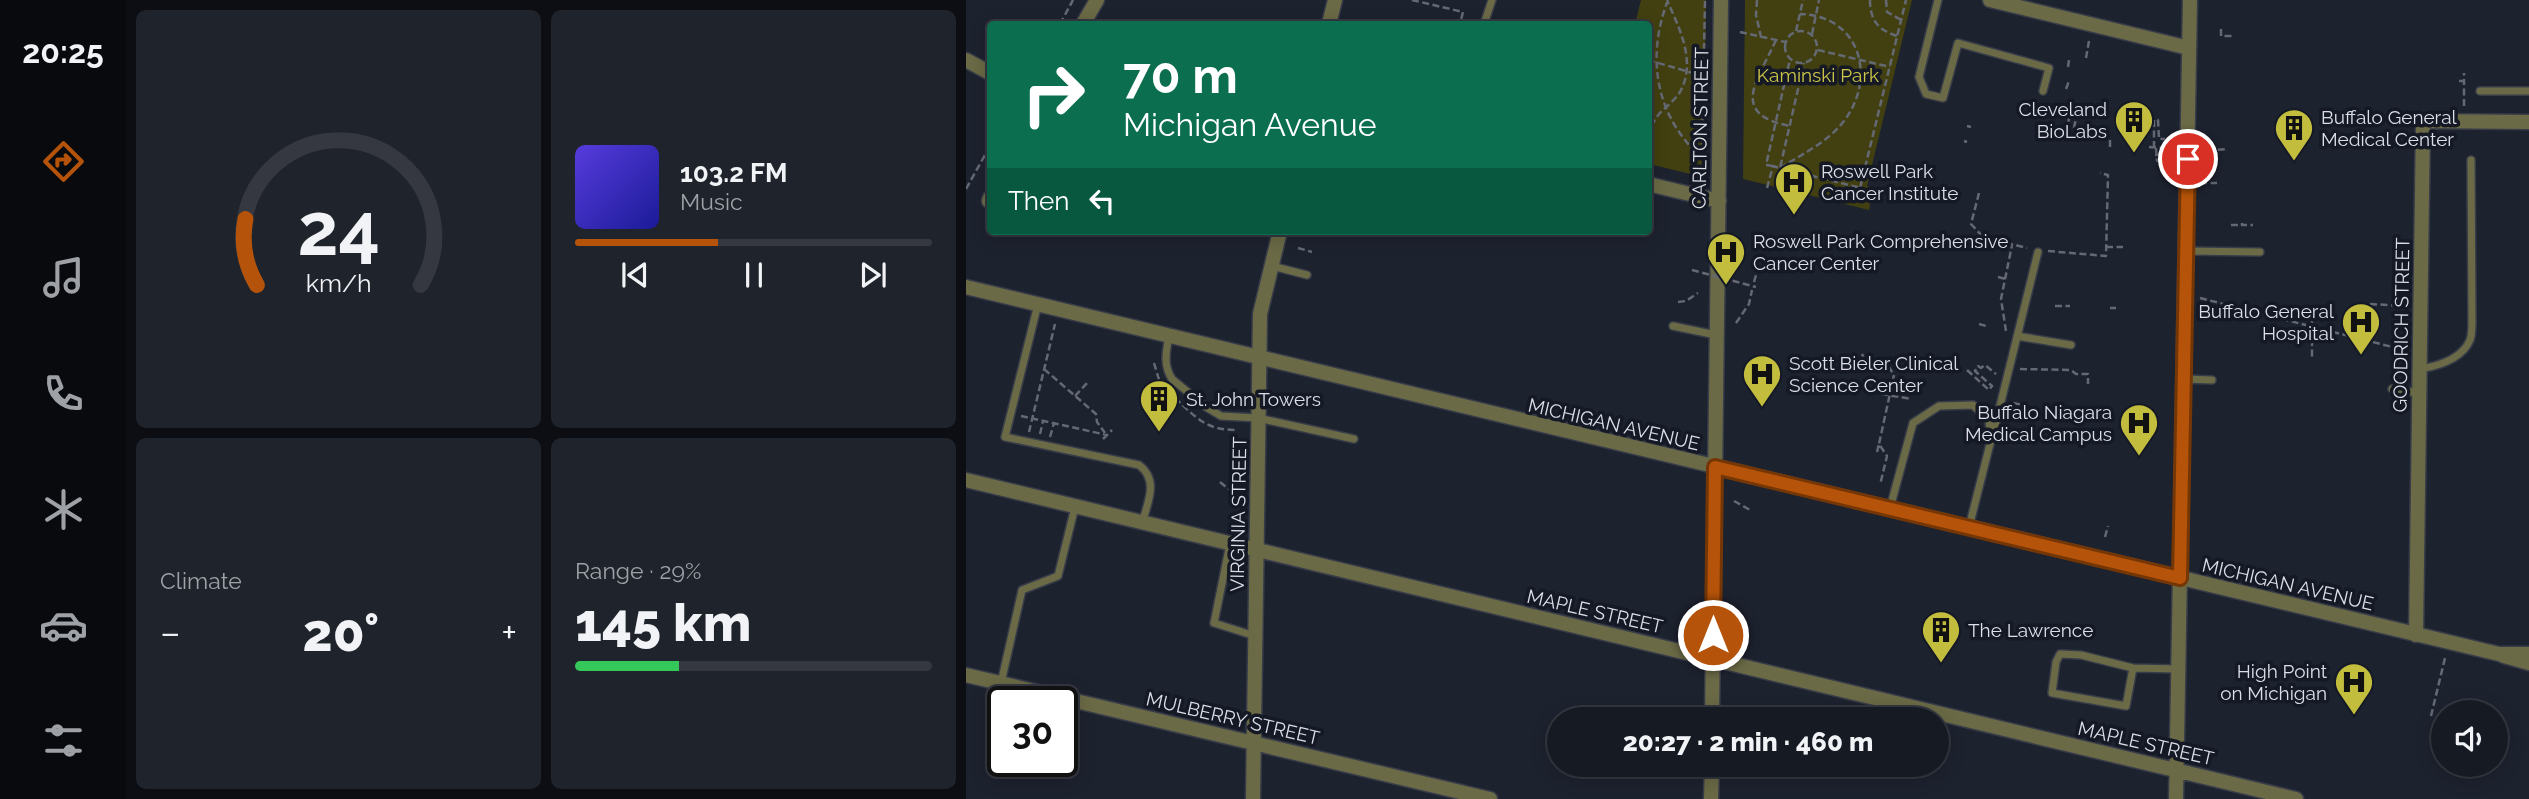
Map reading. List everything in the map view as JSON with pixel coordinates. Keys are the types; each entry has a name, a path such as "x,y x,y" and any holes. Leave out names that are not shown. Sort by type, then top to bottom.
{"street":[{"path":"1085,21 1097,0"},
{"path":"1330,21 1335,0"},
{"name":"CARLTON STREET","path":"1712,707 1721,0"},
{"path":"1990,0 2189,48"},
{"path":"2176,799 2190,0"},
{"path":"966,60 987,71"},
{"name":"GOODRICH STREET","path":"2416,635 2423,121 2529,122"},
{"path":"1652,185 1718,201"},
{"name":"VIRGINIA STREET","path":"1253,799 1260,314 1279,235"},
{"name":"MICHIGAN AVENUE","path":"966,287 2529,663"},
{"name":"MAPLE STREET","path":"966,480 2296,799"},
{"name":"MICHIGAN AVENUE","path":"2499,654 2529,654"},
{"name":"MULBERRY STREET","path":"966,675 1490,799"},
{"path":"1711,799 1712,777"}],"lane":[{"path":"1485,21 1492,0"},
{"path":"1938,0 1919,77 1926,94 1943,98 1958,43 2049,68 2043,90"},
{"path":"2480,91 2529,91"},
{"path":"2420,369 2440,365 2457,355 2470,341 2471,160"},
{"path":"1969,528 2038,251"},
{"path":"2186,251 2260,252"},
{"path":"1272,266 1307,275"},
{"path":"1038,304 1005,437 1139,465 1150,478 1152,486 1142,523"},
{"path":"1673,326 1716,335"},
{"path":"1169,336 1166,367 1172,379 1221,416 1258,418 1354,439"},
{"path":"2017,336 2071,345"},
{"path":"2183,379 2212,380"},
{"path":"2392,389 2420,393"},
{"path":"1890,509 1913,423 1939,406 1973,405 1989,421 1991,440"},
{"path":"1001,683 1022,590 1058,576 1075,506"},
{"path":"1230,544 1214,623 1255,636"},
{"path":"2133,667 2126,706 2052,693 2056,662 2060,654 2081,655 2133,667 2178,669"}],"path":[{"path":"1062,21 1073,0"},
{"path":"1412,0 1463,12 1461,21"},
{"path":"1668,0 1661,18 1656,62 1659,86 1666,107 1684,138 1702,158"},
{"path":"1652,124 1655,117 1680,92 1686,71 1687,53 1668,0"},
{"path":"1702,166 1705,0"},
{"path":"1757,0 1756,15 1761,37"},
{"path":"1796,31 1812,35 1815,39 1817,50 1812,59 1804,63 1790,59 1785,52 1787,37 1796,31 1803,0"},
{"path":"1812,35 1819,0"},
{"path":"1870,0 1872,18 1877,26 1886,33 1897,36"},
{"path":"1886,0 1887,12 1901,20"},
{"path":"1860,188 1906,0"},
{"path":"1780,168 1839,128 1858,94 1861,74 1860,60 1848,34 1829,20 1800,14"},
{"path":"2221,29 2221,36 2235,36"},
{"path":"1740,32 1785,42"},
{"path":"1776,40 1754,89 1752,104 1759,116 1790,126"},
{"path":"2086,58 2089,41"},
{"path":"1817,50 1890,67"},
{"path":"1790,59 1766,165 1873,191"},
{"path":"2068,67 2069,60"},
{"path":"1652,61 1703,76"},
{"path":"1780,168 1804,63"},
{"path":"2464,73 2464,113"},
{"path":"2066,89 2069,80"},
{"path":"2068,123 2071,111"},
{"path":"2074,128 2076,118"},
{"path":"2164,161 2157,161 2154,120 2158,120 2159,139 2165,139"},
{"path":"2110,140 2110,148"},
{"path":"2149,147 2165,148"},
{"path":"2155,155 2228,149"},
{"path":"966,189 987,151"},
{"path":"1767,188 1773,166"},
{"path":"1979,193 1971,224 1983,237 2038,250 2106,256 2108,175 2100,173"},
{"path":"2200,183 2217,183"},
{"path":"2231,225 2253,225"},
{"path":"2006,334 2001,299 2012,245"},
{"path":"2106,247 2123,247"},
{"path":"1297,248 1312,251"},
{"path":"1692,270 1754,288 1749,304 1735,323"},
{"path":"1754,282 1756,275"},
{"path":"1998,277 2006,279"},
{"path":"1678,303 1698,293"},
{"path":"2200,298 2404,350"},
{"path":"2370,304 2406,306"},
{"path":"2055,306 2070,306"},
{"path":"2110,308 2116,308"},
{"path":"2312,318 2312,357"},
{"path":"1028,433 1055,324"},
{"path":"1979,324 1986,326"},
{"path":"1861,354 1864,359 1887,364 1894,375 1877,452"},
{"path":"1967,370 1989,390 1992,386 1975,371 1979,366 1981,368 1985,365 1996,374 2002,373"},
{"path":"1044,369 1096,414 1098,425 1107,435"},
{"path":"2017,369 2071,370 2076,374 2088,374 2088,384"},
{"path":"1075,396 1088,382"},
{"path":"1881,394 1912,399"},
{"path":"2009,402 2023,405 2023,412 2029,412"},
{"path":"1017,415 1088,434 1107,435"},
{"path":"1040,435 1043,421"},
{"path":"1050,437 1054,423"},
{"path":"1103,439 1112,430"},
{"path":"1878,444 1887,456 1880,485"},
{"path":"1220,482 1248,504"},
{"path":"1734,501 1752,511"},
{"path":"2105,537 2108,526"},
{"path":"2435,700 2445,658"},
{"path":"2156,746 2161,747"}],"green space":[{"name":"Kaminski Park","path":"1641,0 1706,0 1703,177 1652,165 1652,21 1636,21"},
{"name":"Kaminski Park","path":"1745,0 1912,0 1867,186 1873,188 1869,210 1743,179"}],"place":[{"name":"Cleveland BioLabs","path":"2134,154"},
{"name":"Buffalo General Medical Center","path":"2294,162"},
{"name":"Roswell Park Cancer Institute","path":"1794,216"},
{"name":"Roswell Park Comprehensive Cancer Center","path":"1726,286"},
{"name":"Buffalo General Hospital","path":"2361,356"},
{"name":"Scott Bieler Clinical Science Center","path":"1762,408"},
{"name":"St. John Towers","path":"1159,433"},
{"name":"Buffalo Niagara Medical Campus","path":"2139,457"},
{"name":"The Lawrence","path":"1941,664"},
{"name":"High Point on Michigan","path":"2354,716"}],"route":[{"path":"1713,635 1715,467 2180,578 2188,159"}]}
